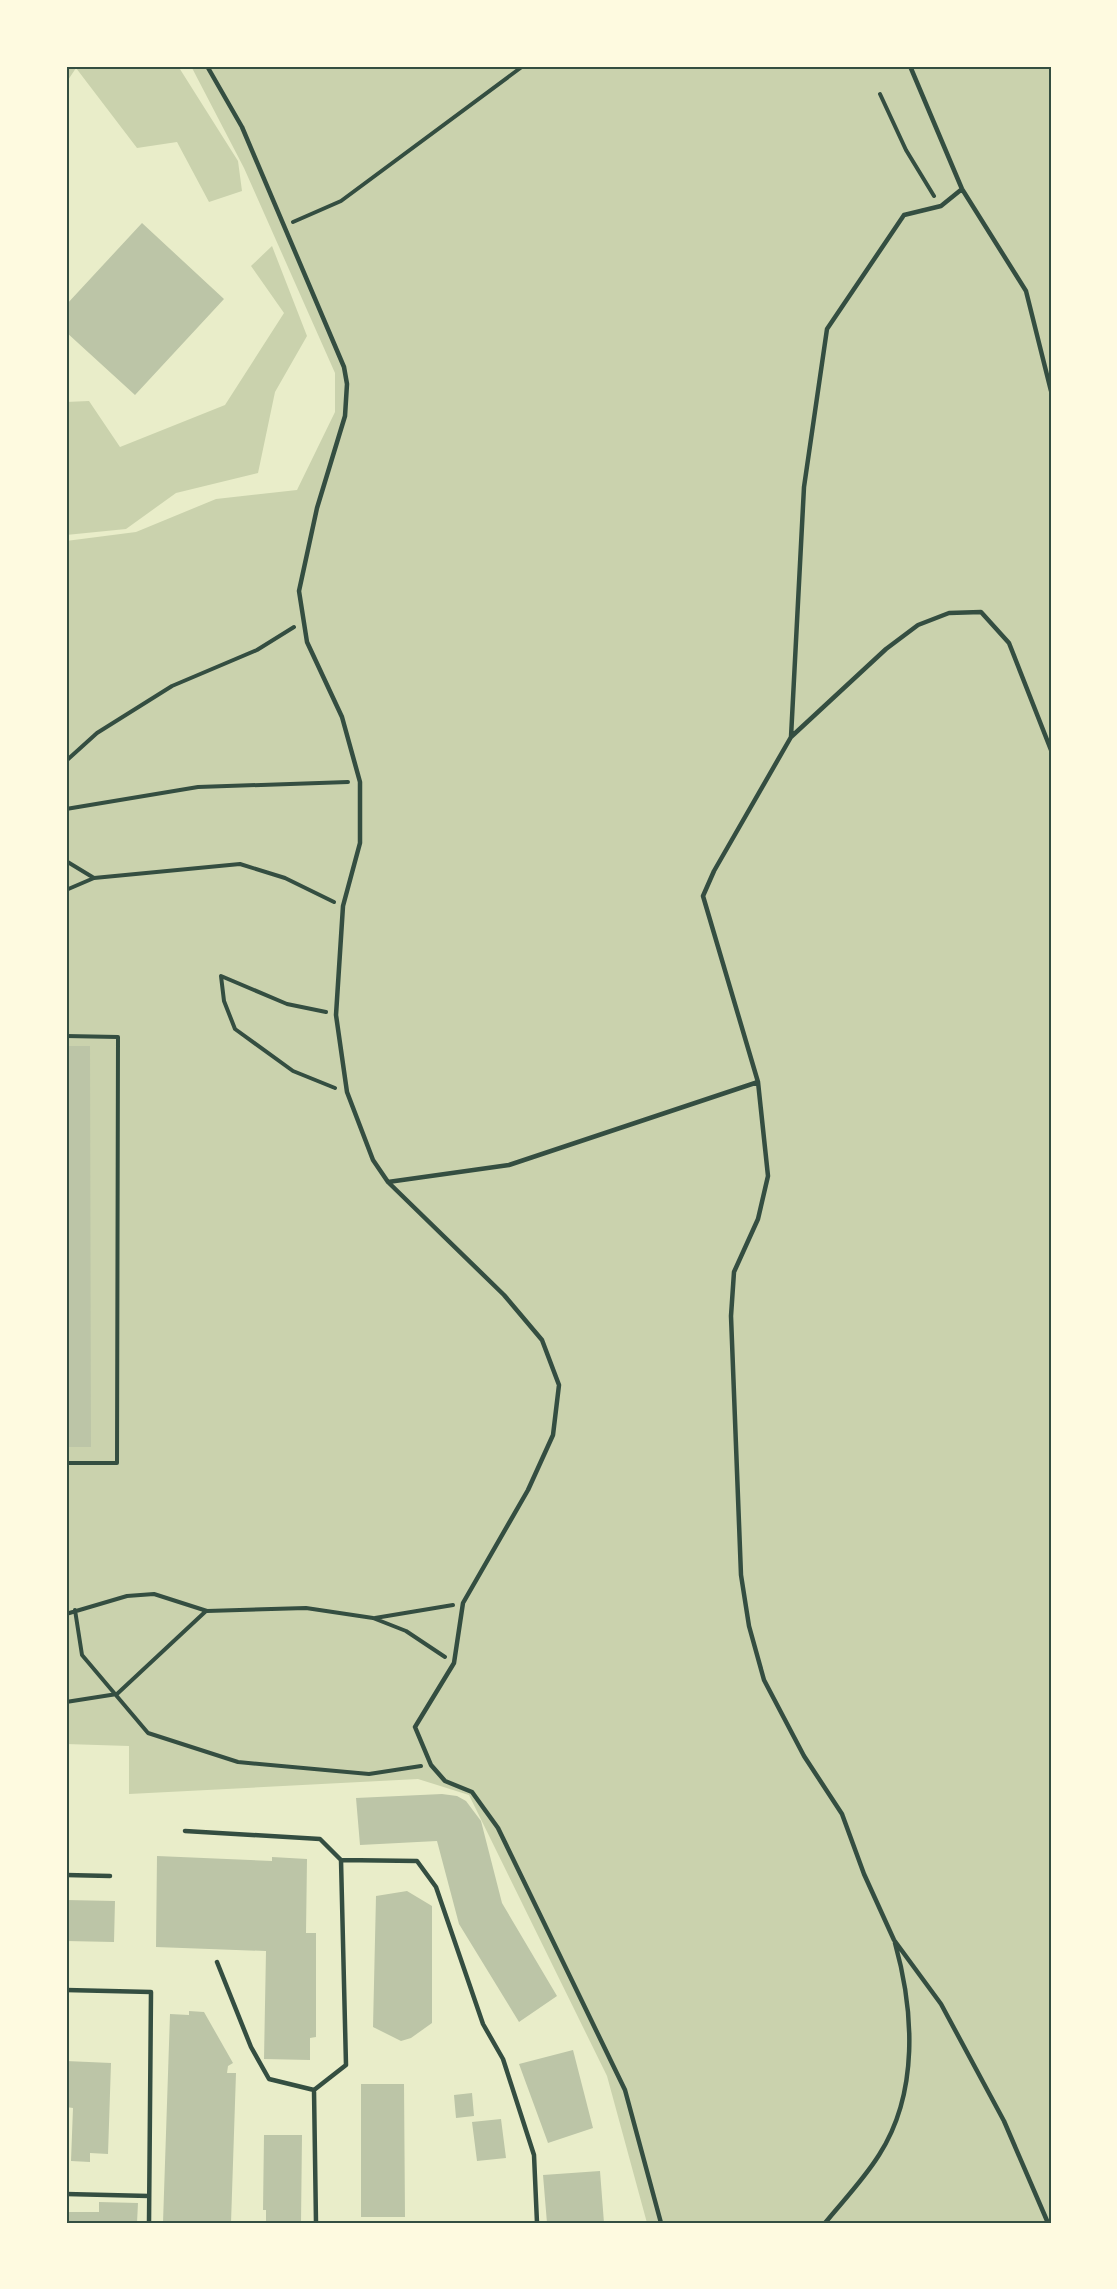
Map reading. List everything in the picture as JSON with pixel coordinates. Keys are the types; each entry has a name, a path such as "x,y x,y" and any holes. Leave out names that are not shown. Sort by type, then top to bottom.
{"lane":[{"path":"207,66 242,127 344,367 347,384 345,416 317,508 299,591 307,642 342,717 360,782 360,843 343,906 336,1015 347,1092 373,1160 388,1182 504,1295 542,1340 559,1385 554,1435 528,1490 463,1604 454,1663 415,1727 431,1765 445,1781 472,1792 498,1828 625,2090 661,2223"},
{"path":"910,66 962,189 1026,291 1051,391"},
{"path":"791,736 804,487 827,330 904,215 941,206 962,189"},
{"path":"825,2223 879,2155 901,2112 910,2050 905,1978 894,1940 864,1874 842,1814 804,1756 764,1680 749,1626 741,1575 731,1317 734,1272 758,1219 768,1176 758,1082 703,896 714,871 791,736 886,649 918,625 949,613 981,612 1010,643 1037,721 1051,750"},
{"path":"388,1182 509,1165 758,1082"},
{"path":"186,1831 320,1839 341,1860 346,2065 314,2090"},
{"path":"341,1860 417,1861 436,1887 483,2024 503,2059 534,2155 537,2223"},
{"path":"66,1875 110,1876"},
{"path":"894,1940 941,2004 1004,2121 1048,2223"},
{"path":"217,1962 251,2047 268,2079 314,2090"},
{"path":"66,1990 151,1992 149,2223"},
{"path":"314,2090 316,2223"},
{"path":"66,2194 149,2196"}],"path":[{"path":"284,226 341,201 523,66"},
{"path":"880,94 906,150 941,206"},
{"path":"66,761 97,733 172,686 257,650 304,620"},
{"path":"66,808 198,787 360,782"},
{"path":"66,861 94,878"},
{"path":"66,890 94,878 240,864 285,878 343,906"},
{"path":"336,1015 287,1004 221,976 224,1001 235,1029 293,1071 347,1092"},
{"path":"66,1036 118,1037 117,1463 66,1464"},
{"path":"66,1614 127,1596 154,1594 207,1611 306,1608 373,1618 406,1631 454,1663"},
{"path":"373,1618 463,1604"},
{"path":"75,1610 82,1655 148,1732 238,1762 369,1774 431,1765"},
{"path":"66,1702 117,1694 207,1611"}],"green space":[{"path":"66,66 178,66 238,161 242,191 209,202 177,142 137,148 76,68 66,83"},
{"path":"191,66 1051,66 1051,2223 647,2223 607,2076 469,1795 418,1779 129,1794 129,1746 66,1744 66,541 136,532 216,499 297,490 335,412 335,373 244,168"},
{"path":"272,246 307,336 275,392 258,473 176,493 126,529 66,535 66,402 89,401 120,447 225,405 284,313 251,266"}],"building":[{"path":"142,223 224,299 135,395 66,332 66,305"},
{"path":"66,1046 90,1046 91,1447 66,1447"},
{"path":"442,1794 457,1796 466,1801 481,1821 502,1903 557,1996 519,2022 459,1924 437,1841 360,1845 356,1798"},
{"path":"157,1856 272,1861 272,1857 307,1859 306,1933 316,1933 316,2037 310,2038 310,2060 264,2059 266,1951 156,1947"},
{"path":"407,1891 432,1906 432,2023 411,2038 401,2041 373,2027 376,1896"},
{"path":"66,1900 115,1901 114,1942 66,1941"},
{"path":"189,2011 204,2012 233,2063 228,2066 227,2073 236,2073 231,2223 163,2223 170,2014 189,2015"},
{"path":"573,2050 593,2128 548,2143 519,2064"},
{"path":"66,2061 111,2063 108,2154 90,2153 90,2162 71,2161 73,2108 66,2107"},
{"path":"361,2084 404,2084 405,2217 361,2217"},
{"path":"472,2093 474,2116 456,2118 454,2095"},
{"path":"501,2119 506,2158 477,2161 472,2122"},
{"path":"264,2135 302,2135 301,2223 266,2223 266,2210 263,2210"},
{"path":"600,2171 604,2223 547,2223 543,2175"},
{"path":"99,2202 138,2203 137,2223 66,2223 66,2212 99,2212"}]}
